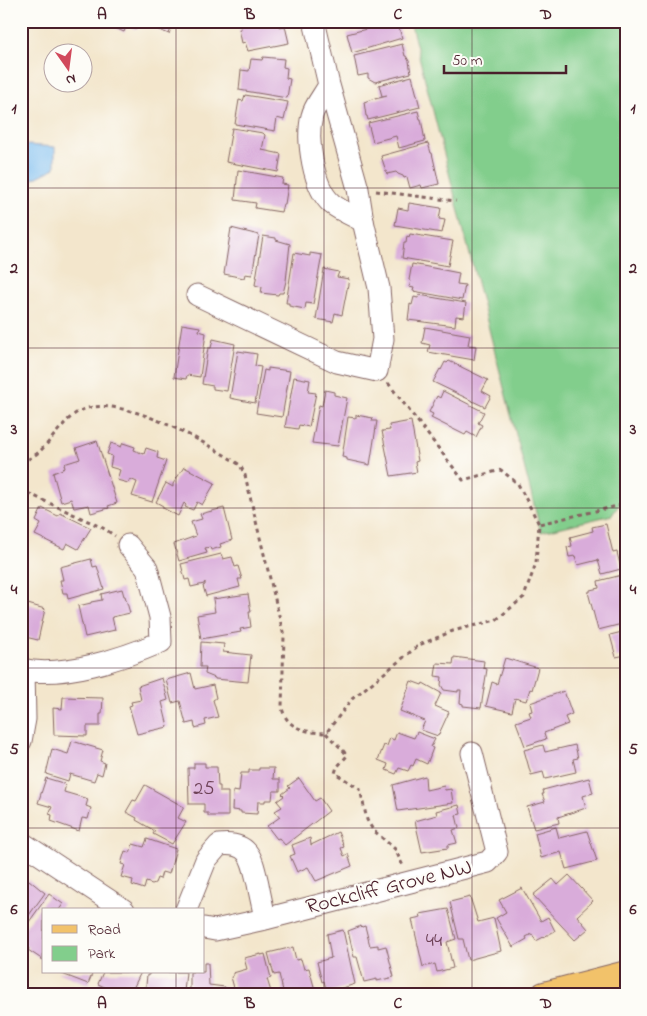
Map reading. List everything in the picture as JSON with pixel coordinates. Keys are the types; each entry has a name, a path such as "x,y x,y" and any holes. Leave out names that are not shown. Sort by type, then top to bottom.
{"main road":[{"path":"544,995 626,974"}],"street":[{"path":"197,294 337,362 378,371 383,339 379,288 363,221 358,189 329,86 314,21"},
{"path":"329,86 312,114 310,147 312,163 320,184 332,204 363,221"},
{"path":"21,742 25,719 23,670 51,672 86,666 133,654 161,642 160,617 147,568 128,545"},
{"name":"Rockcliff Grove NW","path":"205,928 215,930 266,919 488,862 497,852 472,752"},
{"path":"21,842 121,908"},
{"path":"187,908 206,860 219,845 231,844 243,848 252,858 266,919"}],"path":[{"path":"358,189 456,201"},
{"path":"326,734 352,699 419,644 453,631 496,620 524,597 536,563 539,524 518,484 501,470 463,480 378,371"},
{"path":"21,463 39,452 76,413 88,407 95,407 131,411 161,421 240,465 245,476 284,636 283,715 300,730 326,734 343,749 347,756 337,767 335,774 360,789 367,820 373,830 396,848 409,882"},
{"path":"21,490 103,528 128,545"},
{"path":"539,524 626,504"}],"green space":[{"path":"410,21 626,21 626,497 612,515 541,532"}],"water":[{"path":"21,146 55,147 55,168 21,185"}],"building":[{"path":"113,21 174,21 169,34 145,24 135,29 127,25 124,32 111,26"},
{"path":"240,21 280,21 279,27 285,26 289,43 248,51 245,42 242,43 239,29 241,29"},
{"path":"369,21 397,21 402,38 352,53 347,34 370,28"},
{"path":"402,44 405,56 409,61 411,73 375,82 368,78 368,74 358,76 354,56"},
{"path":"263,57 284,59 283,67 287,68 286,78 290,79 287,98 239,90 241,70 249,71 251,59 262,60"},
{"path":"412,76 420,107 368,120 364,102 387,96 382,96 379,85"},
{"path":"245,95 288,102 284,120 277,118 275,131 235,124 239,100 243,101"},
{"path":"418,111 425,141 399,148 396,136 373,142 368,123"},
{"path":"232,128 263,133 265,135 262,150 281,154 278,172 226,162"},
{"path":"428,143 439,184 422,188 421,185 410,188 407,177 404,178 396,172 387,174 381,156"},
{"path":"238,170 283,178 282,184 288,185 285,204 283,204 281,212 255,208 256,203 235,200"},
{"path":"409,203 441,208 439,219 445,220 442,233 395,225 398,208 408,210"},
{"path":"231,228 259,235 252,275 245,274 244,278 224,274"},
{"path":"410,234 453,241 448,266 402,258 404,243 406,243 407,236 409,237"},
{"path":"263,236 276,238 276,240 290,244 286,281 283,293 278,295 261,293 262,287 255,285"},
{"path":"294,253 310,256 310,253 322,255 313,304 306,303 305,309 289,306 289,303 286,303"},
{"path":"412,264 459,273 457,284 465,285 462,300 413,291 414,288 409,287"},
{"path":"324,269 339,272 337,277 349,279 342,315 335,313 333,322 316,319"},
{"path":"419,295 466,303 464,317 456,316 455,326 408,320 410,304 412,305 414,297 418,298"},
{"path":"182,324 200,327 199,331 206,333 200,377 187,375 186,379 174,377"},
{"path":"425,327 470,335 468,345 476,346 474,360 428,352 430,345 422,343"},
{"path":"213,339 235,344 227,391 213,389 213,386 202,384 208,348 211,348"},
{"path":"238,351 257,354 255,366 261,367 255,403 230,398"},
{"path":"449,361 488,380 482,391 491,396 485,407 433,382 445,362"},
{"path":"268,368 290,371 282,417 256,413 264,370 268,371"},
{"path":"294,377 310,380 308,392 316,393 309,427 299,425 298,429 285,427"},
{"path":"325,390 334,392 334,395 347,398 338,446 312,443 319,405 322,406"},
{"path":"443,391 484,412 478,423 482,425 476,437 467,432 465,435 431,418 433,414 429,412 437,396 440,398"},
{"path":"356,415 373,418 372,421 377,421 370,465 347,460 347,458 342,457 348,417 356,418"},
{"path":"411,421 418,461 415,462 417,472 391,476 382,431 390,430 389,425"},
{"path":"97,441 117,503 108,506 109,508 91,513 89,505 74,508 71,499 61,502 53,473 65,468 64,464 80,459 76,448"},
{"path":"111,443 121,447 123,443 135,447 134,450 144,454 146,448 158,452 157,458 166,461 152,502 132,496 137,482 130,479 128,483 117,480 120,470 110,467 112,456 107,454"},
{"path":"184,467 215,483 202,505 197,502 193,510 185,507 184,503 178,516 156,502 166,483 173,487"},
{"path":"42,508 58,516 60,513 91,528 78,549 67,543 64,549 35,535 41,524 36,521"},
{"path":"224,508 232,540 220,544 221,547 211,550 210,547 205,548 207,553 179,561 174,544 196,536 191,522 202,519 200,514"},
{"path":"606,524 613,553 617,552 621,569 602,574 598,560 578,565 575,556 569,557 567,547 572,546 570,537 593,531 592,527"},
{"path":"221,554 223,559 232,557 235,567 238,566 242,579 238,579 240,587 206,596 203,586 205,585 205,582 204,584 191,587 189,579 185,580 181,564"},
{"path":"91,559 93,567 97,566 104,589 68,599 67,593 63,593 60,567"},
{"path":"626,574 626,623 598,630 588,592 599,588 598,581"},
{"path":"122,589 130,613 112,617 115,630 85,637 78,606 102,600 101,594"},
{"path":"248,594 251,627 240,629 241,632 201,639 197,615 215,612 213,599"},
{"path":"21,602 45,609 38,640 21,636"},
{"path":"626,631 626,655 616,657 610,635"},
{"path":"201,642 224,644 223,652 251,655 248,682 215,679 205,674 206,667 200,667"},
{"path":"454,657 484,661 483,668 487,669 481,708 463,706 460,703 461,690 458,690 458,692 444,690 441,685 442,677 435,676 437,663 453,664"},
{"path":"505,658 538,668 532,690 530,689 526,701 515,698 512,712 486,706 492,682 497,684"},
{"path":"191,673 195,689 213,685 216,698 213,700 218,717 205,720 206,725 195,728 194,722 186,724 180,701 172,703 166,680"},
{"path":"162,678 168,700 162,702 168,727 137,734 129,706 132,705 131,702 141,700 138,686"},
{"path":"411,681 422,685 423,683 441,693 435,706 449,712 438,736 421,730 425,721 400,711"},
{"path":"564,691 572,714 565,717 568,724 544,733 546,739 525,746 516,722 531,717 529,712 532,711 530,703"},
{"path":"63,697 103,698 100,726 87,726 87,736 54,735 53,708 62,709"},
{"path":"397,732 414,738 417,732 435,739 427,764 416,759 408,771 399,768 396,774 386,770 388,764 378,760 384,745 387,746 390,738 394,740"},
{"path":"72,741 103,750 100,761 105,763 102,775 97,773 94,781 70,774 68,781 46,774 52,749 68,754"},
{"path":"543,745 545,752 575,745 578,758 573,759 576,772 545,779 543,772 531,775 524,750"},
{"path":"194,763 205,763 205,767 217,767 220,792 228,792 228,816 208,816 208,813 204,813 204,804 189,804 188,768 194,768"},
{"path":"259,768 274,768 273,779 280,779 280,791 273,791 272,800 258,802 257,814 241,813 241,811 232,810 233,791 239,792 241,773 249,773 249,770 259,770"},
{"path":"425,776 426,790 444,786 445,790 451,789 453,803 398,811 393,785"},
{"path":"46,778 66,784 64,792 88,799 86,806 91,808 88,819 82,818 79,831 51,821 52,815 49,814 52,807 38,803"},
{"path":"299,778 315,801 320,798 329,811 285,845 279,838 277,839 267,826 280,817 275,811 282,807 277,801 290,788 288,786"},
{"path":"589,778 593,793 583,796 586,808 558,817 559,823 534,829 527,807 545,802 542,794 544,794 543,790"},
{"path":"145,785 184,807 178,818 186,822 172,844 153,834 155,831 126,812 133,800 136,801"},
{"path":"459,805 461,814 456,815 459,828 453,830 457,843 448,845 448,848 422,852 415,821 437,815 436,811"},
{"path":"556,827 559,838 587,831 597,861 566,869 561,852 541,858 535,833"},
{"path":"338,832 344,847 341,848 344,856 348,854 352,866 316,881 308,867 297,872 290,856 295,854 292,845 310,838 311,845"},
{"path":"147,839 176,849 169,874 162,872 160,879 157,878 155,883 146,882 144,889 132,885 133,880 121,877 125,865 121,864 125,851 130,853 133,844 144,847"},
{"path":"569,875 593,901 577,916 588,929 575,940 533,895 553,879 558,885"},
{"path":"21,876 45,893 29,915 21,909"},
{"path":"522,888 541,921 548,917 555,931 536,941 532,934 513,947 496,918 506,912 499,900"},
{"path":"49,894 63,904 60,908 42,908 42,959 28,950 29,948 21,942 21,933"},
{"path":"470,897 478,922 494,918 501,951 468,960 463,939 459,939 450,902"},
{"path":"448,909 456,939 447,942 453,968 437,972 435,964 423,967 412,919 421,917 420,914"},
{"path":"365,926 370,946 378,945 378,948 386,946 394,977 364,982 357,957 354,957 348,931"},
{"path":"343,930 355,984 327,993 317,962 331,958 327,934"},
{"path":"293,947 296,960 301,959 304,969 309,968 316,994 284,995 279,974 274,975 268,953"},
{"path":"265,954 271,978 267,979 272,995 236,995 231,977 233,973 247,969 244,958"},
{"path":"205,963 208,963 209,985 225,987 225,995 192,995 192,990 190,990 190,974 205,974"},
{"path":"62,974 92,974 88,984"},
{"path":"102,974 140,974 130,995 121,995 98,984"},
{"path":"186,974 184,992 181,991 180,995 145,995 147,975"}]}
